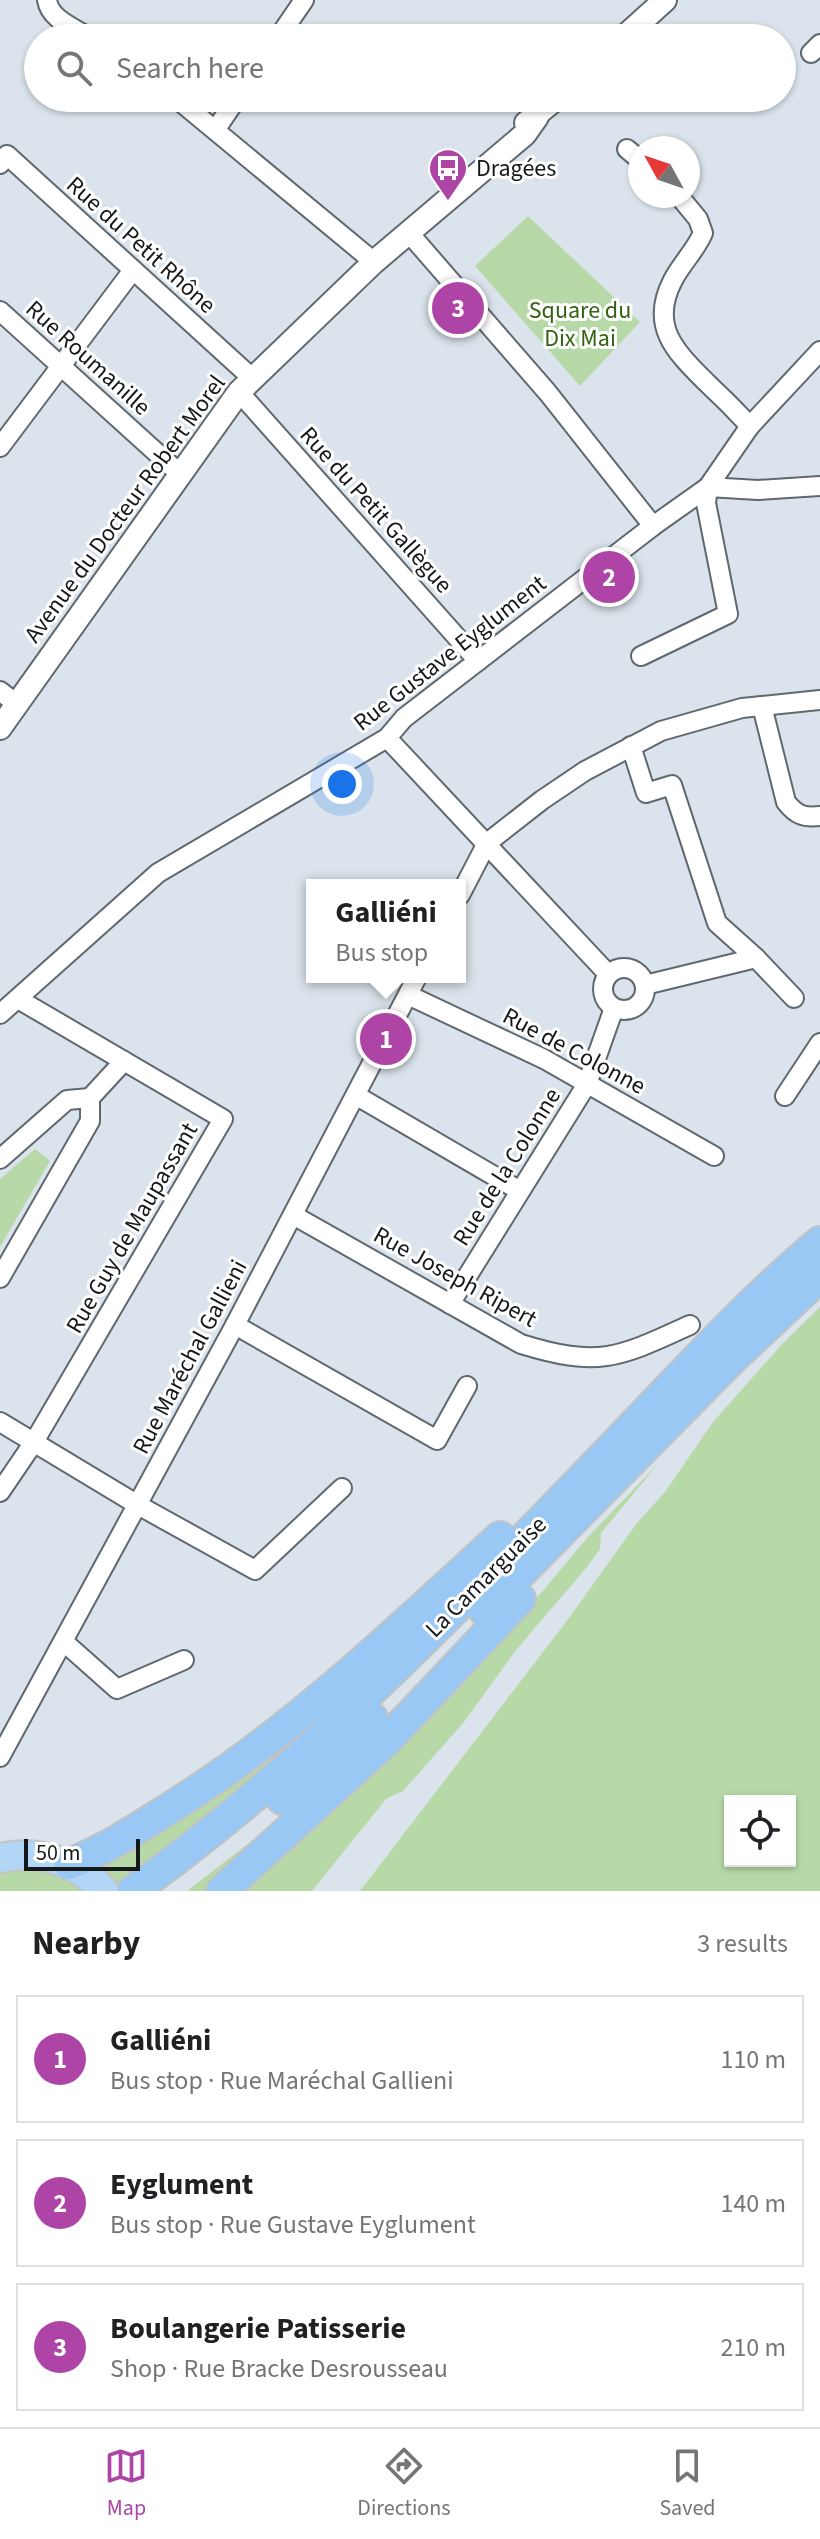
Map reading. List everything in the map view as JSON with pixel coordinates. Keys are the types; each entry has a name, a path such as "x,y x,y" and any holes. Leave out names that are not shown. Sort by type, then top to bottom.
{"highway":[{"name":"La Camarguaise","path":"133,1891 244,1805 342,1718 487,1577 752,1304 820,1242"},
{"name":"La Camarguaise","path":"166,1891 256,1822 339,1749 427,1666 730,1361 820,1276"},
{"path":"222,1891 324,1800 440,1686 617,1492 751,1356 820,1276"},
{"path":"69,1864 135,1831 254,1752 388,1640 684,1374"}],"main road":[{"path":"0,1858 25,1855 48,1857 69,1864 103,1890"}],"street":[{"path":"47,0 48,7 66,24"},
{"path":"288,24 304,0"},
{"path":"638,24 665,0"},
{"path":"194,112 374,262"},
{"path":"216,129 228,112"},
{"name":"Avenue du Docteur Robert Morel","path":"0,728 9,698 245,385 374,262 525,134 542,112"},
{"name":"Rue du Petit Rhône","path":"0,164 7,155 133,270 245,385"},
{"path":"689,208 698,219 703,233 696,249 673,280 663,317 666,333 674,350 750,426"},
{"path":"409,233 548,393 653,526"},
{"path":"0,447 133,270"},
{"name":"Rue Roumanille","path":"0,311 179,473"},
{"name":"Rue Gustave Eyglument","path":"0,1014 158,873 387,738 404,718 708,487 750,426 820,351"},
{"name":"Rue du Petit Gallègue","path":"245,385 478,661"},
{"path":"641,656 728,614 706,503 708,487 758,490 820,486"},
{"path":"466,883 487,843 564,785 631,746 661,731 742,708 820,700"},
{"path":"762,706 786,802 795,813 808,818 820,816"},
{"path":"387,738 608,974"},
{"path":"631,746 646,793 672,785 717,923 794,998"},
{"path":"645,985 756,958"},
{"path":"622,967 637,972 645,985 642,1000 630,1009 614,1008 603,992 608,974 622,967"},
{"name":"Rue Maréchal Gallieni","path":"0,1757 235,1325 414,983"},
{"name":"Rue de Colonne","path":"408,995 544,1059 714,1156"},
{"name":"Rue Guy de Maupassant","path":"18,999 223,1119 34,1442"},
{"name":"Rue de la Colonne","path":"450,1304 587,1084 614,1008"},
{"path":"785,1096 820,1043"},
{"path":"0,1159 67,1100 90,1098 124,1061"},
{"path":"357,1096 520,1191"},
{"path":"0,1278 90,1121 90,1098"},
{"name":"Rue Joseph Ripert","path":"293,1215 521,1344 559,1356 592,1359 622,1354 690,1325"},
{"path":"235,1325 437,1440 467,1386"},
{"path":"0,1422 138,1505 255,1570 342,1488"},
{"path":"0,1492 34,1442"},
{"path":"64,1642 117,1689 184,1660"}],"green space":[{"name":"Square du Dix Mai","path":"528,216 640,322 580,386 475,266"},
{"path":"35,1149 50,1161 0,1247 0,1179"},
{"path":"820,1307 820,1891 360,1891 569,1618 637,1523 665,1492 713,1422 784,1342"},
{"path":"658,1464 601,1533 600,1549 587,1567 516,1650 464,1722 403,1791 386,1799 312,1891 235,1891 355,1791 435,1713 489,1655 587,1538"},
{"path":"374,1673 208,1819 118,1886 93,1868"},
{"path":"272,1825 209,1891 187,1891"},
{"path":"30,1867 56,1872 85,1891 0,1891 0,1871"}],"place":[{"name":"Dragées","path":"448,202"},
{"name":"Boulangerie Patisserie","path":"458,308"},
{"name":"Eyglument","path":"609,577"},
{"name":"Galliéni","path":"386,1039"}]}
